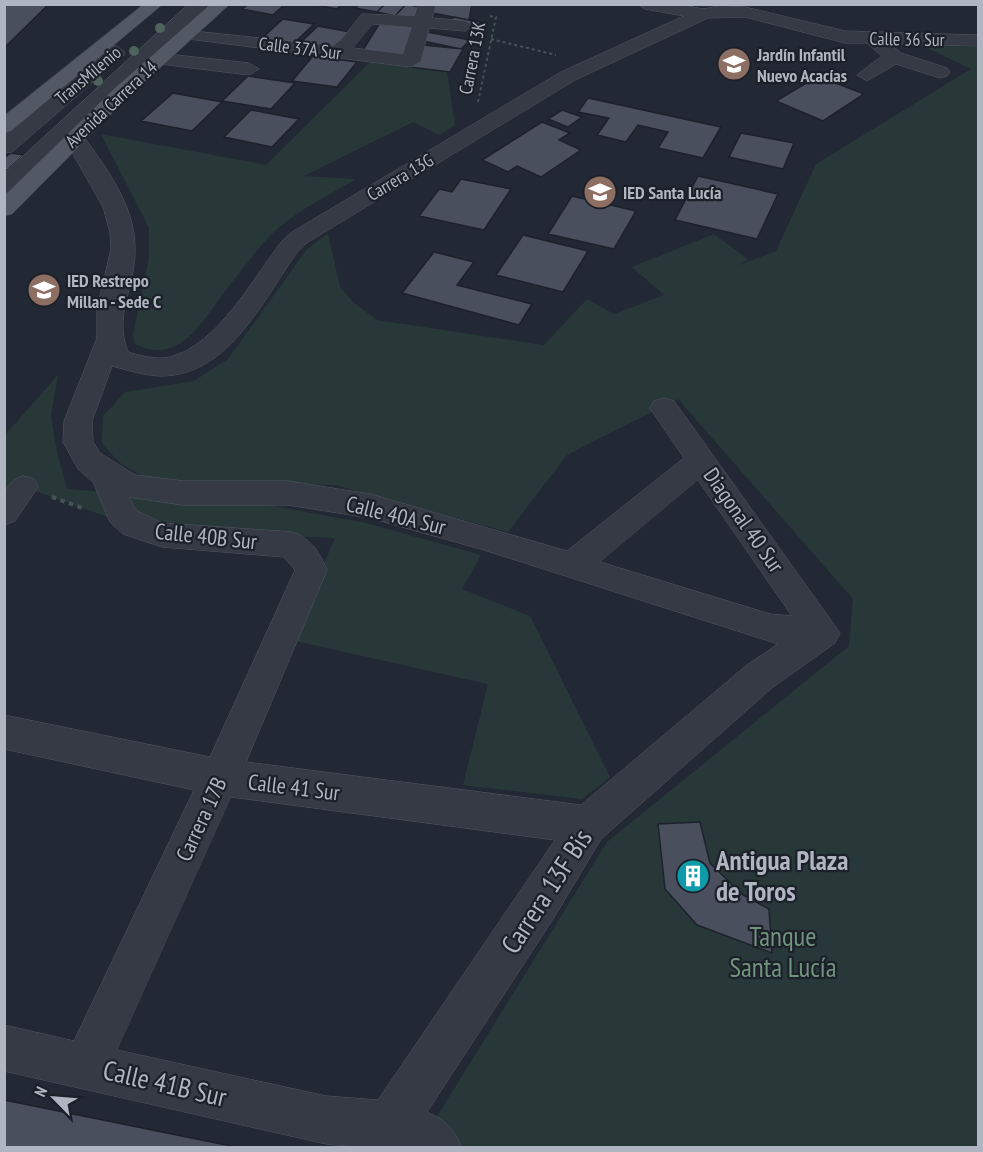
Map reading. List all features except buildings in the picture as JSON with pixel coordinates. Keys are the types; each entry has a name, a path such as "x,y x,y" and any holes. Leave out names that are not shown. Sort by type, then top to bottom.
{"main road":[{"path":"4,128 155,4"},
{"path":"188,34 215,4"},
{"name":"Avenida Carrera 14","path":"4,209 74,137 222,4"}],"street":[{"name":"TransMilenio","path":"4,147 172,4"},
{"name":"TransMilenio","path":"4,186 200,4"},
{"path":"422,22 427,4"},
{"path":"645,4 703,14"},
{"name":"Carrera 13G","path":"108,341 117,358 138,364 170,366 187,361 218,340 290,246 300,237 591,64 703,14 731,8"},
{"name":"Calle 36 Sur","path":"731,8 837,37 978,40"},
{"path":"340,53 368,18 465,26"},
{"name":"Calle 37A Sur","path":"188,34 411,61 422,22"},
{"path":"872,38 894,57 940,72"},
{"path":"867,75 894,57"},
{"path":"160,58 249,69"},
{"path":"74,137 111,201 123,233 124,250 108,312 108,341 78,421 78,442 89,461"},
{"name":"Diagonal 40 Sur","path":"664,408 823,633"},
{"path":"571,567 702,460"},
{"name":"Calle 40A Sur","path":"89,461 127,485 157,491 288,493 370,506 770,629 823,633"},
{"name":"Calle 40B Sur","path":"89,461 106,474 119,509 126,520 141,529 162,534 292,545 304,555 311,570"},
{"path":"4,513 24,487"},
{"name":"Carrera 17B","path":"87,1065 220,777 311,570"},
{"name":"Carrera 13F Bis","path":"390,1125 538,904 587,825 760,676 823,633"},
{"name":"Calle 41 Sur","path":"4,732 220,777 587,825"},
{"name":"Calle 41B Sur","path":"4,1048 326,1120 390,1125"},
{"path":"390,1125 424,1135 438,1148"}],"path":[{"name":"Carrera 13K","path":"471,135 496,17 486,16"},
{"path":"491,39 591,64"}],"green space":[{"name":"Tanque Santa Lucía","path":"921,45 978,47 978,1147 418,1147 607,842 849,646 853,599 678,399 567,455 508,532 335,485 149,480 120,463 102,444 103,416 125,392 194,381 228,359 307,249 328,233 340,287 354,303 377,320 544,345 587,299 614,314 664,295 632,267 714,234 749,260 737,266 776,251 816,164 971,69"},
{"path":"370,62 447,72 455,125 439,135 413,122 304,176 356,179 299,212 275,231 248,261 201,324 183,342 161,350 148,349 134,343 133,334 149,258 149,228 101,134 266,165"},
{"path":"58,375 51,415 57,452 67,489 263,504 366,523 481,555 462,589 530,616 610,777 582,799 463,785 488,684 291,640 335,538 141,529 24,487 5,492 4,436"}],"place":[{"name":"Jardín Infantil Nuevo Acacías","path":"734,64"},
{"name":"IED Santa Lucía","path":"600,192"},
{"name":"IED Restrepo Millan - Sede C","path":"44,290"},
{"name":"Antigua Plaza de Toros","path":"693,876"}]}
